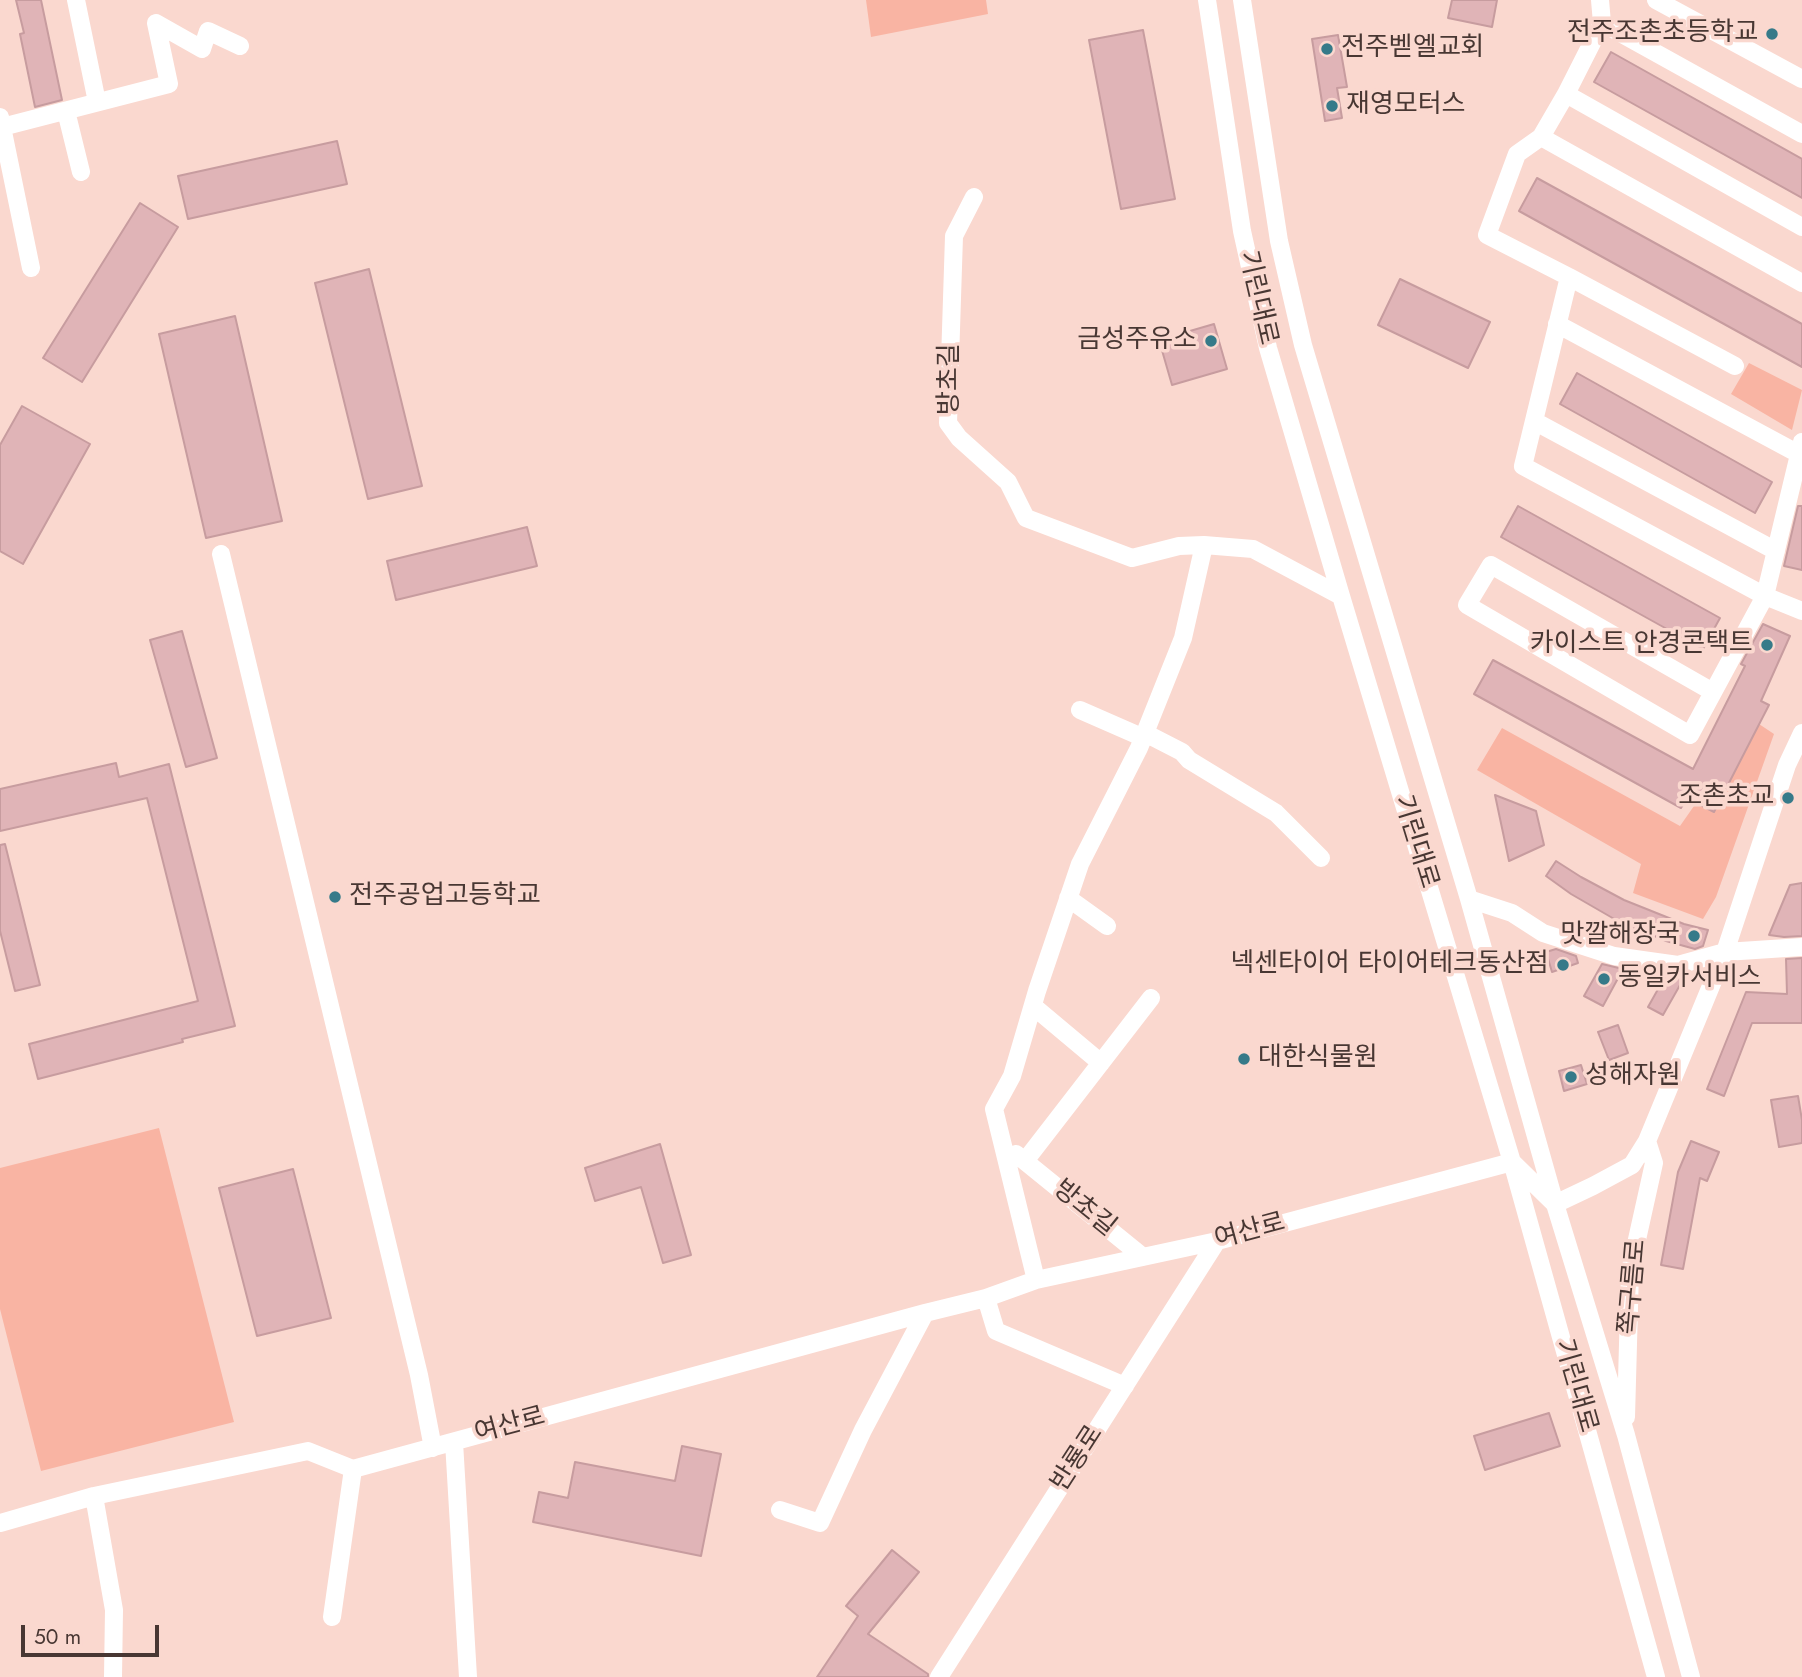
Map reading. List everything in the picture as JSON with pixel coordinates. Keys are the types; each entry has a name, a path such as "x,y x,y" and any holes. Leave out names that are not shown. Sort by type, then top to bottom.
{"street":[{"path":"76,0 97,102"},
{"name":"기린대로","path":"1207,0 1242,231 1265,335 1340,596 1512,1163 1657,1677"},
{"name":"기린대로","path":"1242,0 1279,241 1303,345 1626,1435 1691,1677"},
{"path":"1600,0 1602,23 1541,137 1517,154 1487,235 1735,366"},
{"path":"1656,0 1802,79"},
{"path":"31,268 7,186 1,122 66,111 169,84 156,23 202,49 208,31 240,46"},
{"path":"1602,23 1802,134"},
{"path":"1566,94 1802,227"},
{"path":"66,111 81,172"},
{"path":"1541,137 1802,284"},
{"name":"방초길","path":"974,197 954,236 948,423 959,438 1008,482 1026,518 1132,558 1179,546 1253,549 1340,596"},
{"path":"1569,277 1523,466 1765,596 1802,611"},
{"path":"1558,324 1801,448 1765,596 1690,735 1467,606 1491,565 1713,692"},
{"path":"1534,421 1776,551"},
{"name":"방초길","path":"1037,1280 993,1109 1012,1076 1080,864 1144,736 1183,638 1204,545"},
{"path":"221,554 419,1375 433,1448"},
{"path":"1080,710 1182,752 1189,760 1276,813 1321,858"},
{"name":"쪽구름로","path":"1556,1204 1632,1165 1647,1141 1725,952 1795,768 1802,733"},
{"path":"1068,898 1107,926"},
{"path":"1469,899 1512,913 1543,933 1614,956 1678,965 1725,952 1802,947"},
{"path":"1025,1161 1151,998"},
{"path":"1033,1006 1101,1063"},
{"name":"쪽구름로","path":"1626,1435 1630,1270 1654,1163 1647,1141"},
{"name":"방초길","path":"1002,1143 1143,1257"},
{"path":"1512,1163 1556,1204"},
{"name":"여산로","path":"353,1469 986,1298 1037,1280 1217,1241 1512,1163"},
{"name":"반룡로","path":"939,1677 1217,1241"},
{"path":"986,1298 996,1331 1125,1386"},
{"path":"780,1510 820,1523 863,1430 925,1313"},
{"path":"454,1442 468,1677"},
{"path":"0,1523 94,1496 308,1451 353,1469 332,1617"},
{"path":"94,1496 114,1611 113,1677"}],"shaded area":[{"path":"866,0 986,0 988,14 871,37"},
{"path":"1749,363 1802,390 1792,430 1731,394"},
{"path":"1759,724 1774,734 1716,897 1703,919 1633,893 1641,864 1477,770 1502,728 1680,826 1701,796 1718,805"},
{"path":"159,1128 234,1422 41,1471 0,1309 0,1168"}],"building":[{"path":"16,0 41,0 62,100 35,107 20,34 24,33"},
{"path":"1452,0 1497,0 1492,27 1448,18"},
{"path":"1143,30 1175,199 1121,209 1089,40"},
{"path":"1338,35 1347,87 1337,88 1342,118 1325,121 1312,39"},
{"path":"1611,52 1802,159 1802,198 1594,82"},
{"path":"337,141 347,184 188,219 178,176"},
{"path":"1537,178 1802,324 1802,367 1519,211"},
{"path":"140,203 178,227 82,382 43,358"},
{"path":"369,269 422,486 368,499 315,283"},
{"path":"1400,279 1490,322 1468,368 1378,325"},
{"path":"235,316 282,521 206,538 159,334"},
{"path":"1214,324 1227,369 1172,385 1159,340"},
{"path":"1577,373 1772,482 1755,513 1560,404"},
{"path":"22,406 90,444 23,564 0,551 0,445"},
{"path":"1518,506 1720,618 1703,649 1501,537"},
{"path":"1798,506 1802,506 1802,570 1784,566"},
{"path":"527,527 537,566 396,600 387,561"},
{"path":"1763,624 1790,636 1761,701 1769,705 1714,812 1687,798 1681,808 1474,694 1493,660 1693,769 1745,666 1741,664"},
{"path":"182,631 217,758 186,767 150,640"},
{"path":"116,763 119,777 169,764 235,1026 38,1079 29,1044 198,1001 147,798 0,831 0,789"},
{"path":"1495,795 1536,811 1544,845 1509,861"},
{"path":"5,844 40,985 15,991 0,931 0,845"},
{"path":"1556,861 1624,900 1684,924 1708,930 1703,946 1695,949 1666,941 1616,920 1571,894 1546,876"},
{"path":"1802,883 1802,936 1769,935 1790,885"},
{"path":"1556,949 1576,956 1578,963 1552,972 1546,952"},
{"path":"1802,958 1802,1023 1752,1023 1724,1096 1707,1089 1746,992 1787,994 1786,959"},
{"path":"1602,964 1623,969 1603,1006 1584,996"},
{"path":"1666,975 1684,978 1663,1015 1648,1007"},
{"path":"1618,1025 1628,1053 1609,1060 1598,1032"},
{"path":"1581,1065 1587,1084 1564,1091 1559,1071"},
{"path":"1798,1096 1802,1143 1779,1147 1771,1100"},
{"path":"1691,1141 1719,1152 1707,1181 1700,1178 1683,1269 1661,1265 1678,1172"},
{"path":"660,1144 691,1255 663,1263 641,1187 595,1201 585,1168"},
{"path":"293,1169 331,1318 257,1336 219,1188"},
{"path":"1549,1413 1560,1446 1485,1470 1474,1436"},
{"path":"682,1446 721,1454 701,1556 533,1522 539,1492 568,1498 575,1462 675,1481"},
{"path":"892,1550 919,1572 868,1634 928,1674 928,1677 817,1677 858,1616 846,1606"}],"place":[{"name":"전주조촌초등학교","path":"1772,34"},
{"name":"전주벧엘교회","path":"1327,49"},
{"name":"재영모터스","path":"1332,106"},
{"name":"금성주유소","path":"1211,341"},
{"name":"카이스트 안경콘택트","path":"1767,645"},
{"name":"조촌초교","path":"1788,798"},
{"name":"전주공업고등학교","path":"335,897"},
{"name":"맛깔해장국","path":"1694,936"},
{"name":"넥센타이어 타이어테크동산점","path":"1563,965"},
{"name":"동일카서비스","path":"1604,979"},
{"name":"대한식물원","path":"1244,1059"},
{"name":"성해자원","path":"1571,1077"}]}
